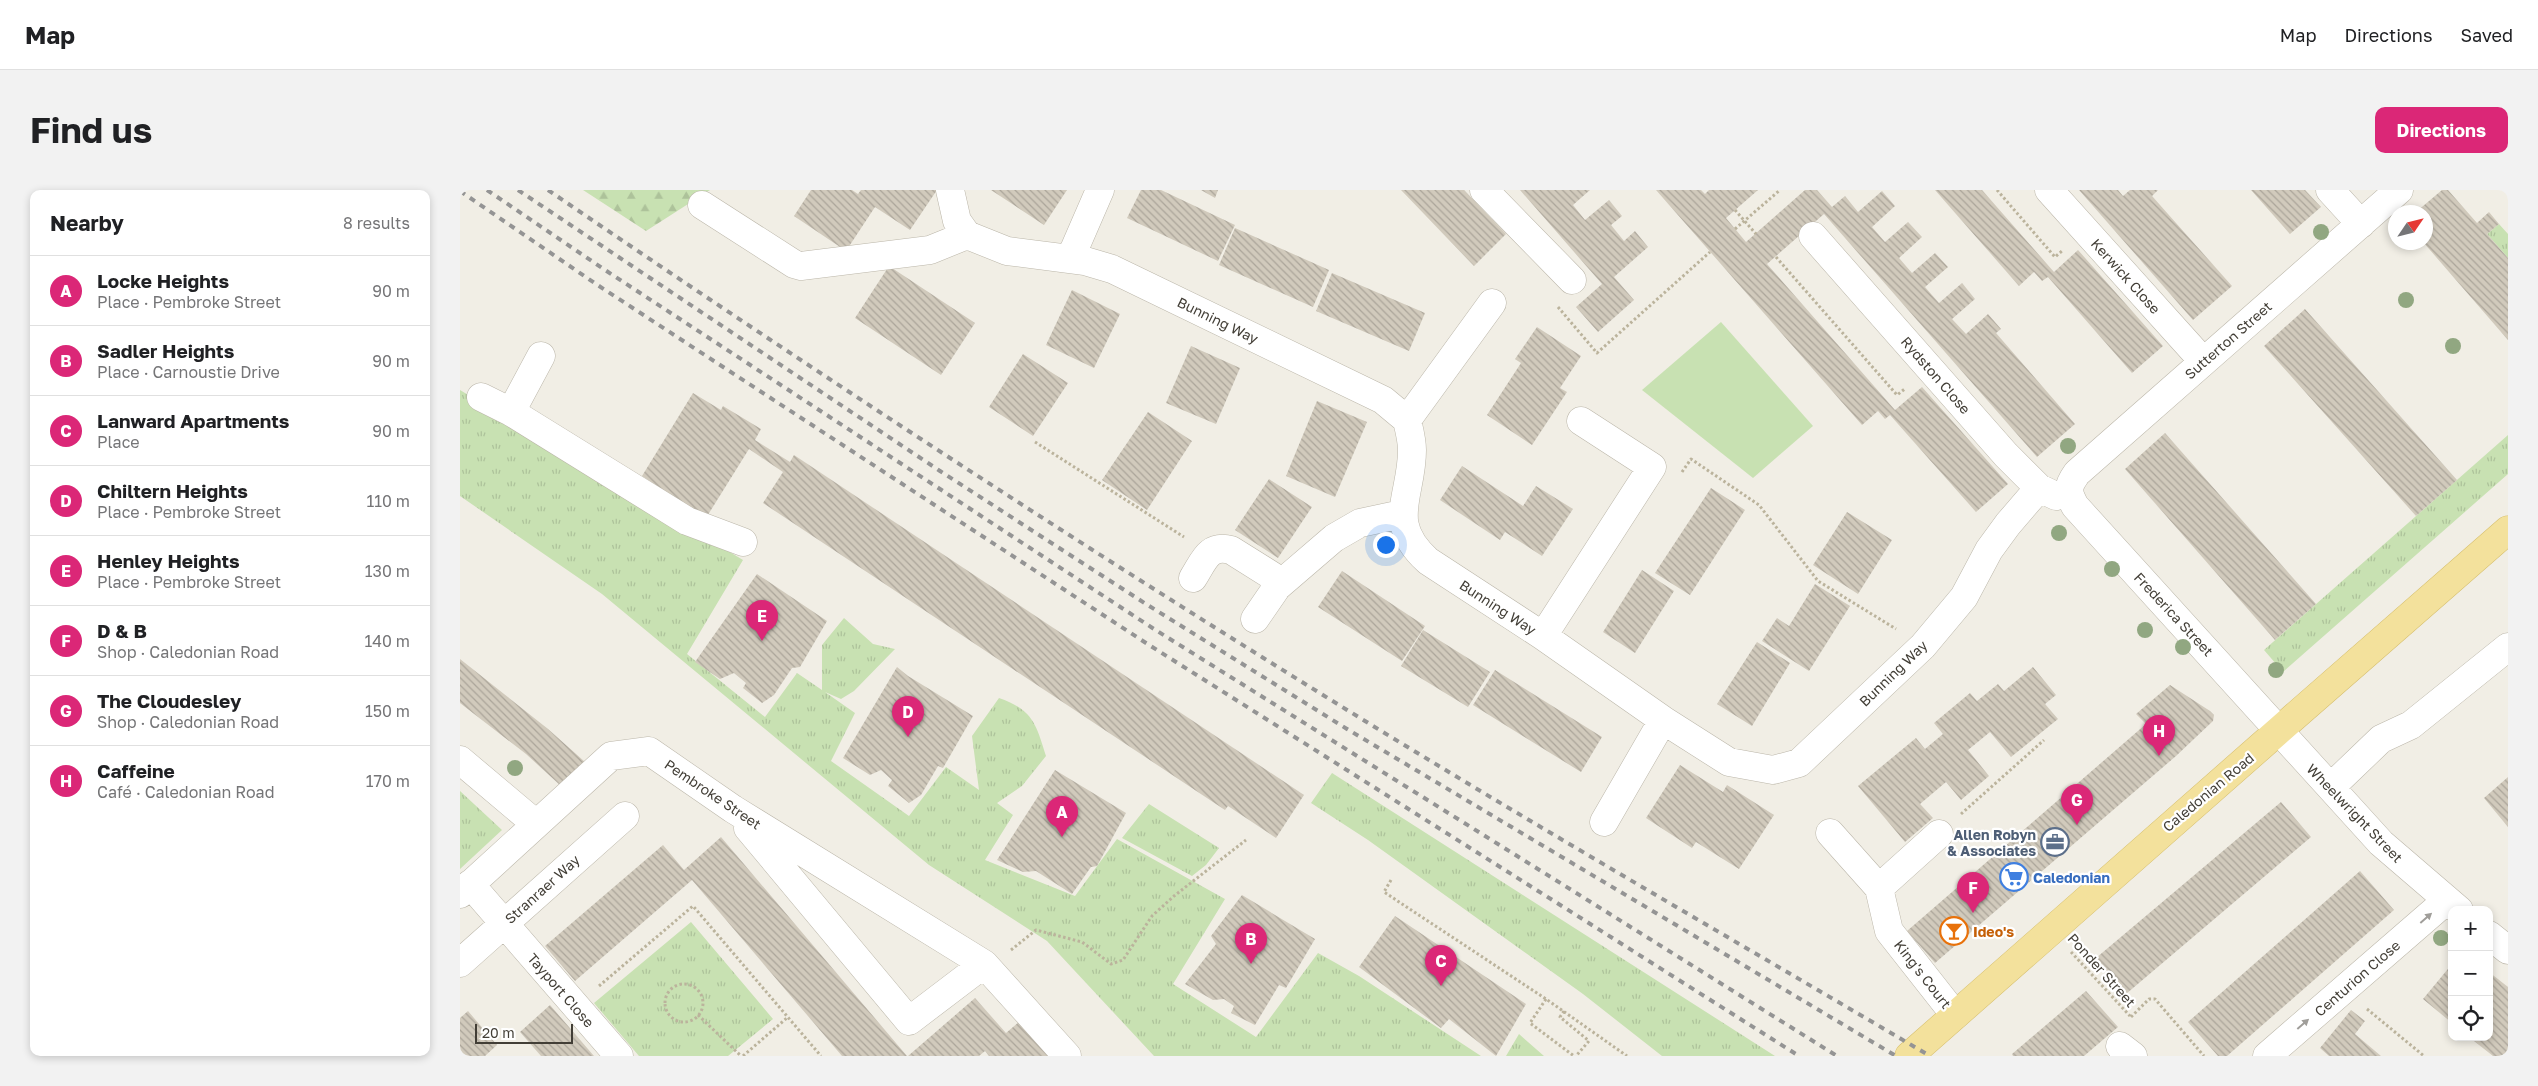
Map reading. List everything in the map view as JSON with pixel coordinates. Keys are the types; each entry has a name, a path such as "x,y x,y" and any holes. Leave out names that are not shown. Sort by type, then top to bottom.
{"main road":[{"name":"Caledonian Road","path":"1909,1056 2169,824 2279,731 2508,530"}],"street":[{"path":"702,205 794,264 801,266 930,250 967,235 957,222 950,190"},
{"path":"1070,259 1100,190"},
{"path":"1484,190 1572,280"},
{"name":"Kerwick Close","path":"2049,190 2204,361"},
{"path":"2330,190 2361,224"},
{"name":"Sutterton Street","path":"2070,496 2069,485 2076,473 2399,190"},
{"name":"Bunning Way","path":"967,235 1007,251 1070,259 1112,268 1383,400 1407,420 1412,450 1402,514 1414,548 1428,561 1543,636 1663,720 1729,762 1773,770 1799,763 1922,646 1964,598 1989,550 2038,488"},
{"name":"Rydston Close","path":"1813,236 2006,455 2038,488 2054,496 2070,496"},
{"path":"1407,420 1492,303"},
{"path":"511,412 541,356"},
{"path":"481,397 511,412 687,521 743,542"},
{"path":"1543,636 1652,467 1581,422"},
{"name":"Frederica Street","path":"2070,496 2075,506 2279,731"},
{"path":"1255,619 1282,582 1334,538 1360,523 1402,514"},
{"path":"1193,578 1209,554 1216,548 1231,550 1282,582"},
{"path":"2331,787 2381,738 2411,725 2508,647"},
{"path":"1604,822 1663,720"},
{"name":"Wheelwright Street","path":"2279,731 2382,844 2453,905"},
{"name":"Pembroke Street","path":"465,889 611,756 649,751 733,809 996,959 1066,1056"},
{"path":"460,760 536,824"},
{"path":"733,809 909,1022 996,959"},
{"name":"Stranraer Way","path":"460,963 625,816"},
{"name":"King's Court","path":"1830,833 1879,888 1889,931 1955,1015"},
{"path":"1879,888 1939,834"},
{"name":"Tayport Close","path":"465,889 504,924 618,1056"},
{"name":"Centurion Close","path":"2266,1056 2343,990 2453,905"},
{"path":"2493,938 2508,950"}],"path":[{"path":"1735,229 1780,190"},
{"path":"1997,190 2056,257 2085,231"},
{"path":"1735,210 1756,234"},
{"path":"1572,280 1551,300 1597,353 1710,252"},
{"path":"1776,257 1897,395 1929,367"},
{"path":"1035,442 1209,554"},
{"path":"1652,467 1682,472 1691,459 1759,506 1818,581 1922,646"},
{"path":"1939,834 2044,740"},
{"path":"996,959 1036,930 1082,942 1111,964 1123,960 1160,909 1246,840"},
{"path":"1391,880 1384,892 1564,1011 1627,1056"},
{"path":"576,1006 693,906 821,1056"},
{"name":"Ponder Street","path":"2051,930 2137,1024"},
{"path":"685,984 697,989 703,1000 698,1015 684,1022 673,1018 666,1008 666,996 674,987 685,984"},
{"path":"2343,990 2424,1056"},
{"path":"1546,999 1530,1023 1575,1056 1589,1040 1560,1017 1564,1011"},
{"path":"2131,1017 2150,999 2155,999 2204,1056"},
{"path":"698,1015 742,1056 788,1017"}],"green space":[{"path":"583,190 710,190 646,231"},
{"path":"2499,224 2508,234 2508,258 2487,234"},
{"path":"1721,322 1813,426 1753,478 1642,390"},
{"path":"460,390 743,560 687,654 765,717 797,673 822,690 822,645 844,618 873,644 895,649 854,691 841,699 825,692 855,713 831,761 909,816 946,767 979,790 972,736 999,698 1019,708 1032,720 1046,756 1022,786 997,803 1013,815 985,860 1075,896 1117,839 1225,899 1173,984 1256,1037 1318,953 1359,976 1481,1056 1154,1056 1047,941 929,865 602,594 460,496"},
{"path":"2508,435 2508,474 2283,672 2264,650"},
{"path":"1332,773 1775,1056 1662,1056 1583,994 1368,840 1311,803"},
{"path":"460,791 502,830 460,869"},
{"path":"1149,804 1219,848 1206,865 1192,876 1122,838"},
{"path":"691,922 773,1019 728,1056 639,1056 594,1003"},
{"path":"1519,1034 1544,1056 1506,1056"}],"building":[{"path":"811,190 852,190 858,194 861,190 937,190 910,230 875,207 846,251 794,216"},
{"path":"991,190 1067,190 1044,225"},
{"path":"1141,190 1161,190 1235,225 1218,261 1127,218"},
{"path":"1201,190 1218,190 1215,198"},
{"path":"1401,190 1464,190 1506,234 1474,266"},
{"path":"1520,190 1590,190 1573,205 1585,220 1609,200 1622,216 1611,225 1624,241 1635,231 1648,247 1614,277 1634,300 1598,332 1576,307 1602,284"},
{"path":"1656,190 1701,190 1705,194 1709,190 1758,190 1726,218 1746,242 1805,190 1817,190 1832,207 1845,196 1858,212 1882,191 1895,206 1872,227 1885,242 1908,222 1922,237 1899,258 1912,273 1935,253 1948,267 1925,287 1939,303 1962,283 1975,299 1952,319 1966,334 1988,314 2001,329 1996,333 2075,424 2037,457 1824,214 1767,264 1895,410 1922,387 2008,484 1976,512 1890,415 1885,419 1878,411 1862,425"},
{"path":"1935,190 1982,190 2054,272 2078,250 2163,346 2132,373 2048,277 2042,281 2034,272 2019,286"},
{"path":"2079,190 2118,190 2123,196 2130,190 2158,190 2152,196 2232,286 2193,320"},
{"path":"2251,190 2305,190 2321,207 2290,234"},
{"path":"2442,190 2448,190 2477,223 2489,212 2499,224 2487,234 2508,258 2508,340 2430,250 2433,250 2433,205 2424,205"},
{"path":"1235,228 1329,270 1313,307 1219,265"},
{"path":"889,266 975,323 941,375 855,318"},
{"path":"1332,273 1425,313 1409,351 1316,311"},
{"path":"1072,290 1120,314 1094,368 1046,345"},
{"path":"2305,309 2457,480 2416,516 2264,346"},
{"path":"1537,327 1581,356 1560,388 1567,392 1532,445 1487,415 1521,363 1515,359"},
{"path":"1191,346 1240,368 1216,424 1166,403"},
{"path":"1023,354 1068,383 1033,436 989,407"},
{"path":"693,393 721,410 723,406 761,429 755,440 790,462 794,455 1304,795 1276,838 1228,806 1225,810 763,503 783,472 749,449 706,518 642,476"},
{"path":"1317,401 1367,422 1335,497 1286,476"},
{"path":"1148,412 1192,441 1147,510 1102,480"},
{"path":"2165,433 2316,604 2275,640 2125,469"},
{"path":"1462,466 1523,506 1536,486 1573,509 1542,556 1505,532 1500,540 1440,500"},
{"path":"1269,479 1312,507 1278,558 1235,530"},
{"path":"1711,488 1745,510 1690,595 1655,573"},
{"path":"1847,512 1892,540 1858,594 1813,565"},
{"path":"1642,570 1674,591 1635,653 1603,632"},
{"path":"1342,571 1425,626 1402,661 1318,607"},
{"path":"757,574 827,621 800,667 792,668 774,695 762,703 743,688 746,683 734,673 720,679 695,662"},
{"path":"1815,584 1850,606 1809,671 1762,641 1777,618 1789,626"},
{"path":"1423,630 1490,672 1468,707 1401,666"},
{"path":"1757,642 1790,663 1752,726 1717,704"},
{"path":"460,659 548,729 585,762 561,786 526,754 460,703"},
{"path":"897,667 908,676 973,716 943,768 938,766 921,795 909,803 888,786 892,780 881,770 870,775 843,758"},
{"path":"2033,667 2056,695 2045,704 2058,719 2011,757 1990,732 1968,750 1989,776 1961,800 1946,782 1920,804 1933,818 1905,842 1858,786 1916,738 1925,749 1943,734 1934,723 1970,693 1977,701 1998,684 2004,691"},
{"path":"1495,670 1602,737 1581,772 1473,705"},
{"path":"2170,685 2210,711 2214,715 2213,721 2176,756 1935,963 1907,931 2146,724 2136,714"},
{"path":"1680,765 1723,792 1727,785 1774,815 1739,869 1696,842 1692,848 1646,818"},
{"path":"1055,770 1126,813 1097,866 1091,867 1072,894 1036,871 1023,872 997,860"},
{"path":"2508,777 2508,827 2484,798"},
{"path":"2281,802 2311,837 2126,994 2096,958"},
{"path":"721,837 907,1056 842,1056 692,880 575,981 545,946 663,845 684,870"},
{"path":"2360,871 2394,910 2227,1056 2218,1056 2188,1022"},
{"path":"1242,895 1315,939 1286,988 1279,985 1255,1025 1231,1013 1234,1006 1224,999 1213,1000 1185,984 1216,944 1211,936"},
{"path":"1395,916 1526,1004 1496,1056 1449,1019 1441,1028 1359,967"},
{"path":"2448,969 2448,1020 2423,999"},
{"path":"2493,975 2508,987 2508,1056 2493,1056 2474,1041 2493,1041"},
{"path":"2086,991 2118,1027 2084,1056 2013,1056 2012,1054"},
{"path":"975,998 1006,1033 1020,1021 1050,1056 989,1056 985,1051 979,1056 908,1056"},
{"path":"550,1005 594,1056 541,1056 520,1032"},
{"path":"2351,1010 2365,1021 2355,1034 2381,1056 2329,1056 2320,1048"},
{"path":"468,1011 497,1045 485,1056 460,1056 460,1018"}],"railway":[{"path":"487,190 605,270 1154,629 1837,1056"},
{"path":"518,190 940,471 1146,604 1347,729 1896,1056"},
{"path":"548,190 947,456 1250,650 1495,800 1930,1056"},
{"path":"460,191 596,284 1146,643 1799,1056"}],"place":[{"name":"Henley Heights","path":"762,641"},
{"name":"Chiltern Heights","path":"908,737"},
{"name":"Caffeine","path":"2159,756"},
{"name":"The Cloudesley","path":"2077,825"},
{"name":"Locke Heights","path":"1062,837"},
{"name":"Allen Robyn & Associates","path":"2055,842"},
{"name":"Caledonian","path":"2014,877"},
{"name":"D & B","path":"1973,913"},
{"name":"Ideo's","path":"1954,931"},
{"name":"Sadler Heights","path":"1251,964"},
{"name":"Lanward Apartments","path":"1441,986"}]}
